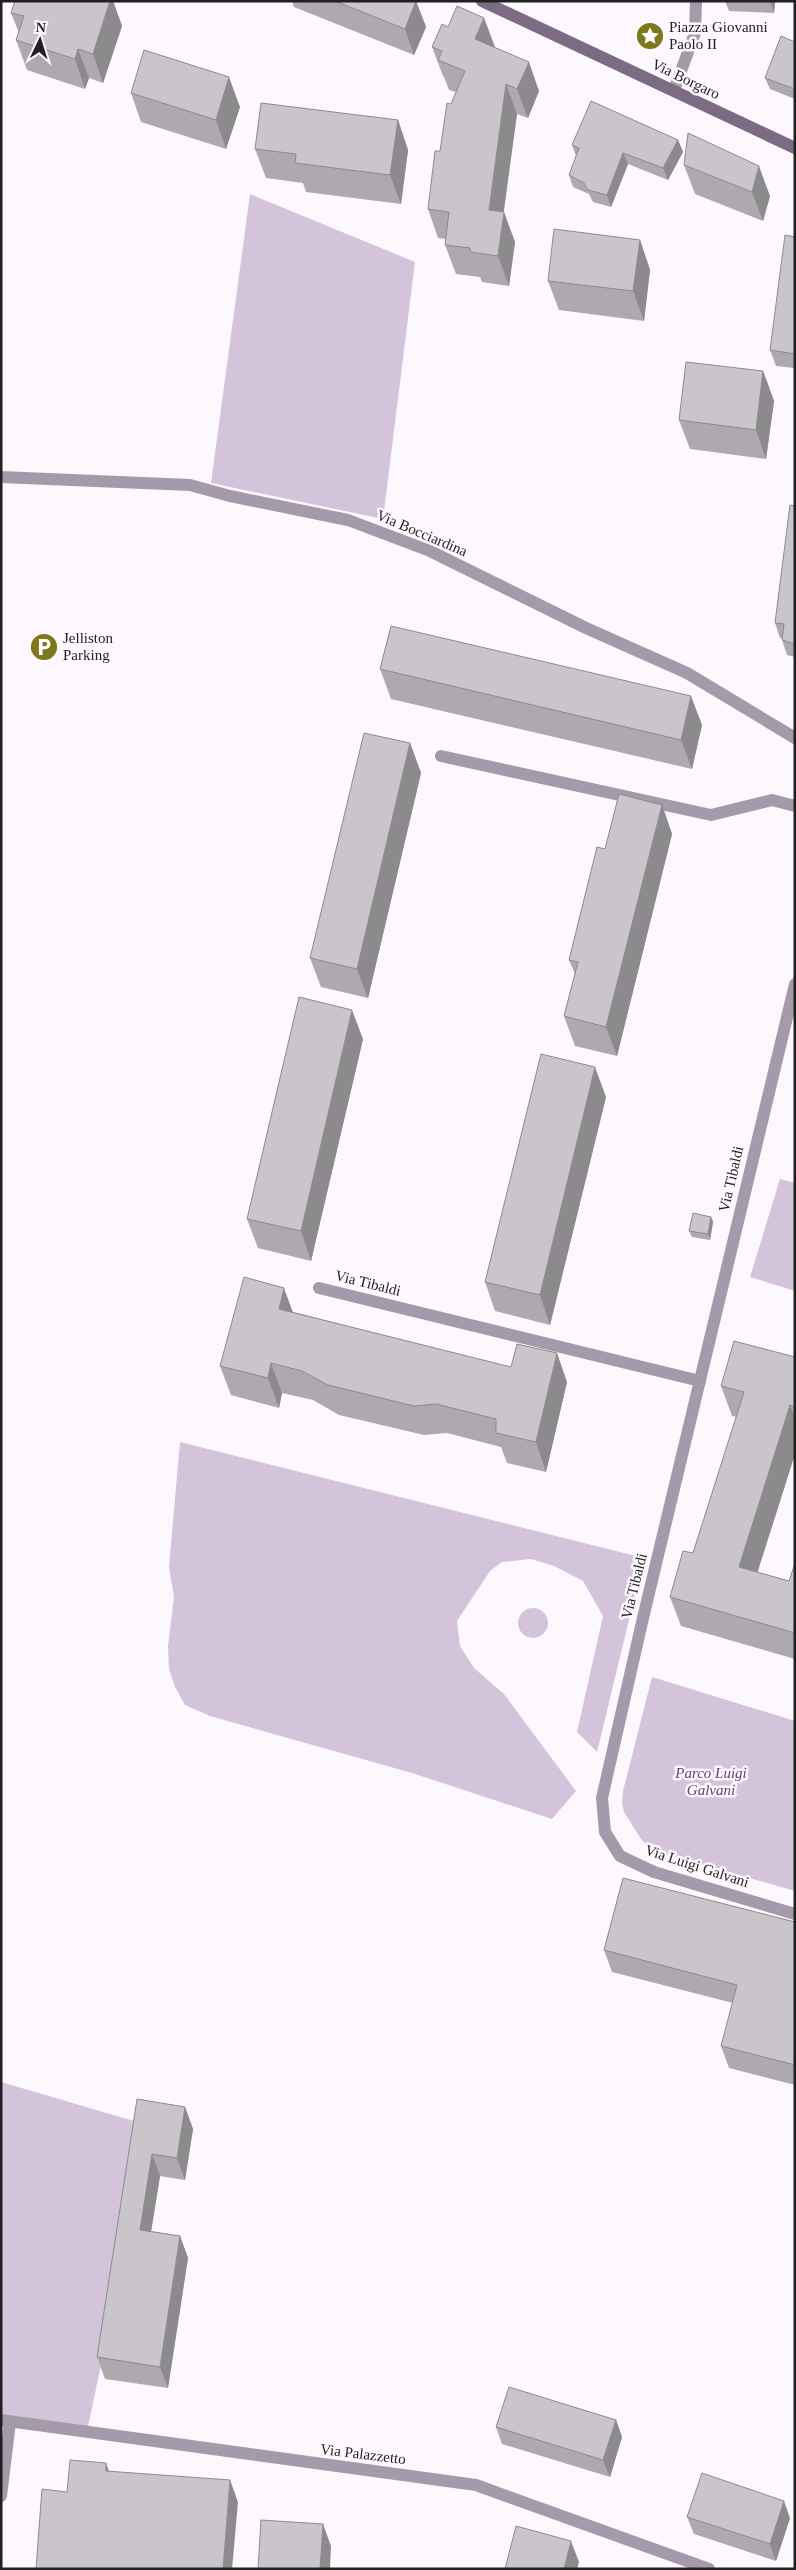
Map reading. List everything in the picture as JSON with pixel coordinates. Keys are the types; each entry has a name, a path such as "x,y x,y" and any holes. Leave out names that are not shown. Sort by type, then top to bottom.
{"street":[{"name":"Via Borgaro","path":"482,1 795,148"},
{"path":"674,90 695,33 696,1"},
{"name":"Via Bocciardina","path":"1,477 190,485 230,496 348,520 430,552 586,628 687,673 795,738"},
{"path":"441,756 712,815 772,800 795,806"},
{"name":"Via Tibaldi","path":"602,1798 795,984"},
{"name":"Via Tibaldi","path":"319,1288 700,1381"},
{"name":"Via Luigi Galvani","path":"602,1798 605,1832 620,1856 654,1872 795,1914"},
{"path":"1,2496 6,2421"},
{"name":"Via Palazzetto","path":"6,2421 476,2485 709,2569"}],"green space":[{"path":"250,194 415,262 383,519 211,483"},
{"path":"780,1179 795,1183 795,1291 750,1277"},
{"path":"180,1442 644,1558 597,1752 577,1732 603,1616 583,1581 554,1566 531,1559 502,1562 490,1571 457,1621 460,1646 474,1668 504,1694 576,1791 552,1819 412,1773 210,1716 185,1705 175,1687 169,1669 168,1646 174,1597 169,1567"},
{"path":"533,1608 544,1612 548,1623 544,1634 533,1638 522,1634 518,1623 522,1612"},
{"name":"Parco Luigi Galvani","path":"652,1677 795,1721 795,1891 651,1850 641,1839 624,1812 622,1803 623,1791"},
{"path":"1,2082 151,2126 88,2427 1,2414"}],"building":[{"path":"15,1 110,1 93,54 78,49 75,59 16,40 24,16 11,13"},
{"path":"335,1 416,1 405,29"},
{"path":"457,6 484,18 475,39 529,62 517,89 506,84 489,210 504,212 498,256 471,252 470,248 445,245 449,212 428,209 435,151 440,151 447,103 451,104 465,71 438,60 442,51 432,47 442,24 448,27"},
{"path":"781,36 795,42 795,89 765,78"},
{"path":"144,50 229,77 216,120 131,93"},
{"path":"591,101 678,140 663,168 623,153 607,195 588,190 584,183 569,175 579,148 572,145"},
{"path":"261,103 398,120 390,175 295,163 296,154 255,149"},
{"path":"688,133 759,166 752,192 684,165"},
{"path":"554,229 640,240 633,291 548,281"},
{"path":"785,235 795,237 795,354 770,350"},
{"path":"686,362 763,371 756,430 679,420"},
{"path":"790,505 795,506 795,644 782,640 784,624 775,623"},
{"path":"391,626 691,696 681,740 380,669"},
{"path":"364,733 410,743 357,969 310,958"},
{"path":"619,794 662,805 606,1027 564,1016 578,962 569,960 597,847 605,849"},
{"path":"299,997 352,1010 301,1231 247,1219"},
{"path":"541,1054 595,1067 540,1295 485,1282"},
{"path":"693,1213 711,1217 708,1234 689,1231"},
{"path":"244,1277 284,1288 279,1309 511,1367 517,1344 557,1353 536,1442 496,1433 496,1419 436,1404 414,1406 328,1385 302,1371 271,1363 268,1378 220,1366"},
{"path":"734,1341 795,1357 795,1407 790,1405 739,1567 789,1581 795,1563 795,1633 670,1597 683,1551 693,1553 744,1392 721,1386"},
{"path":"623,1878 795,1922 795,2065 721,2046 737,1985 604,1950"},
{"path":"137,2099 185,2107 177,2158 152,2154 140,2230 180,2236 160,2367 97,2357"},
{"path":"509,2387 616,2420 603,2460 496,2427"},
{"path":"70,2460 106,2463 106,2471 230,2480 223,2569 36,2569 42,2489 67,2492"},
{"path":"702,2473 784,2501 770,2544 687,2517"},
{"path":"261,2520 323,2524 320,2569 258,2569"},
{"path":"516,2526 571,2541 564,2569 505,2569"}],"place":[{"name":"Piazza Giovanni Paolo II","path":"650,36"},
{"name":"Jelliston Parking","path":"44,647"}]}
